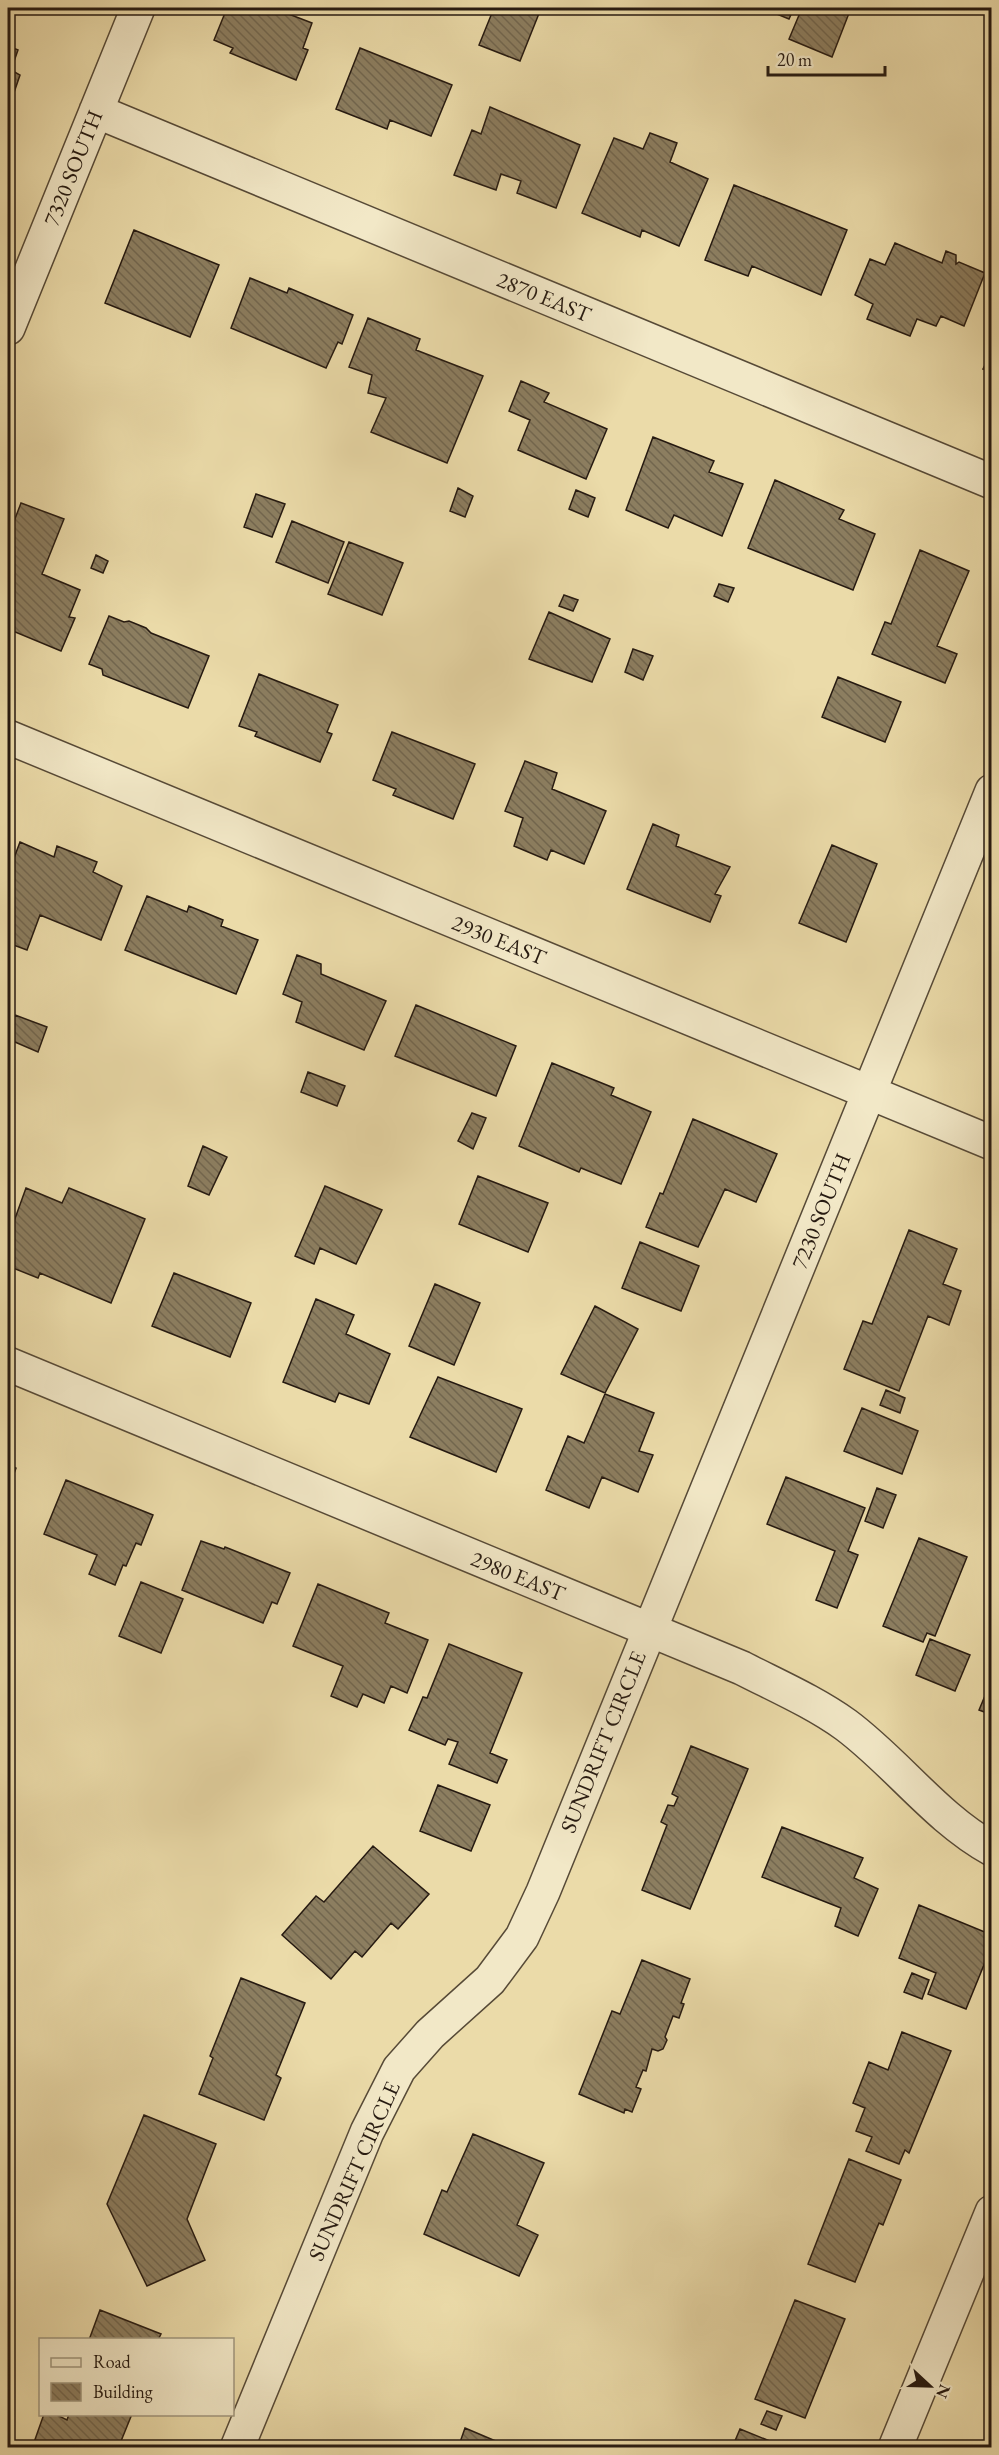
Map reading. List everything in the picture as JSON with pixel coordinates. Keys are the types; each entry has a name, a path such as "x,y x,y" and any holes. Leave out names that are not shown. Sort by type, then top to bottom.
{"street":[{"name":"7320 SOUTH","path":"8,328 138,8"},
{"name":"2870 EAST","path":"96,111 992,482"},
{"name":"2930 EAST","path":"8,737 992,1143"},
{"name":"7230 SOUTH","path":"648,1629 992,791"},
{"name":"2980 EAST","path":"8,1364 742,1668 798,1696 846,1725 904,1774 941,1812 978,1842 992,1850"},
{"name":"SUNDRIFT CIRCLE","path":"237,2448 367,2132 399,2069 430,2034 490,1980 522,1937 543,1892 648,1629"},
{"path":"895,2448 992,2212"}],"building":[{"path":"227,8 273,8 312,23 303,48 308,50 296,80 230,53 233,48 214,40"},
{"path":"494,8 531,8 540,11 520,61 479,45"},
{"path":"777,8 794,8 789,19 774,13"},
{"path":"802,8 851,8 832,57 789,39"},
{"path":"8,46 18,50 11,70 20,75 8,110"},
{"path":"360,48 452,85 431,136 390,120 387,129 336,109"},
{"path":"490,107 580,145 556,208 517,193 521,181 501,174 496,190 454,175 472,130 481,134"},
{"path":"650,133 677,143 670,162 708,179 679,246 642,230 640,237 582,213 614,138 643,149"},
{"path":"734,185 847,230 821,295 752,266 748,276 705,260"},
{"path":"134,230 219,265 190,337 105,303"},
{"path":"895,243 942,263 946,251 956,255 956,264 959,262 985,273 964,326 941,316 936,326 917,319 910,336 867,319 873,304 855,295 870,259 885,265"},
{"path":"250,278 287,293 289,288 353,315 342,344 338,342 326,368 231,328"},
{"path":"368,318 420,339 416,350 483,376 447,463 371,432 386,398 368,393 372,375 349,367"},
{"path":"992,350 992,372 983,369"},
{"path":"521,381 549,393 544,402 607,429 586,479 518,450 530,420 509,411"},
{"path":"653,437 714,461 709,472 743,484 722,536 674,515 668,528 626,510"},
{"path":"775,480 844,510 839,519 875,534 853,590 748,548"},
{"path":"458,488 473,496 465,517 450,511"},
{"path":"576,490 595,498 588,517 569,509"},
{"path":"256,494 285,504 272,537 244,527"},
{"path":"21,503 64,519 42,574 80,590 69,617 75,618 61,651 8,629 8,537"},
{"path":"292,521 344,542 328,583 276,562"},
{"path":"349,542 403,563 382,615 328,594"},
{"path":"920,550 969,571 937,646 957,654 945,683 872,654 885,622 891,624"},
{"path":"96,555 108,561 103,573 91,568"},
{"path":"719,584 734,588 728,602 714,596"},
{"path":"564,595 578,600 573,611 559,606"},
{"path":"549,612 610,639 592,682 529,659"},
{"path":"109,616 124,622 129,621 146,628 151,633 209,656 188,708 103,675 102,669 89,664"},
{"path":"633,649 653,656 643,680 625,672"},
{"path":"259,674 338,705 327,732 332,734 320,762 255,736 257,732 239,726"},
{"path":"838,677 901,702 885,742 822,717"},
{"path":"392,732 475,764 453,819 393,795 396,789 373,780"},
{"path":"525,761 557,773 552,789 606,811 584,864 551,850 547,860 514,846 523,818 505,811"},
{"path":"653,824 679,835 676,846 730,867 715,894 721,896 710,922 627,889"},
{"path":"20,842 54,857 57,846 97,862 93,872 122,886 101,940 40,915 27,950 8,943 8,919 13,905 8,902 8,874"},
{"path":"832,845 877,864 846,942 799,923"},
{"path":"147,896 187,912 189,906 223,920 221,926 258,940 236,994 125,950"},
{"path":"297,955 321,964 321,974 386,1001 364,1050 296,1022 302,1002 283,994"},
{"path":"416,1005 516,1046 496,1096 395,1056"},
{"path":"15,1015 47,1027 38,1052 8,1039"},
{"path":"552,1063 614,1088 611,1095 651,1112 621,1184 581,1168 579,1172 519,1146"},
{"path":"308,1072 345,1086 337,1106 301,1092"},
{"path":"472,1113 486,1118 473,1149 458,1141"},
{"path":"693,1119 777,1154 756,1202 725,1189 698,1247 646,1227 660,1193 663,1194"},
{"path":"203,1146 227,1157 209,1195 188,1186"},
{"path":"478,1176 548,1203 528,1252 459,1224"},
{"path":"325,1186 382,1210 356,1264 320,1248 314,1264 295,1256"},
{"path":"26,1188 62,1203 69,1188 145,1219 111,1303 40,1273 38,1278 8,1266 8,1238"},
{"path":"909,1230 957,1249 943,1284 961,1291 949,1325 928,1316 899,1391 844,1369 863,1321 872,1324"},
{"path":"640,1242 699,1266 681,1311 622,1288"},
{"path":"174,1273 251,1303 230,1357 152,1326"},
{"path":"435,1284 480,1303 454,1365 409,1346"},
{"path":"316,1299 354,1315 346,1334 390,1354 369,1404 339,1393 335,1402 283,1382"},
{"path":"595,1306 638,1329 605,1393 561,1374"},
{"path":"438,1377 522,1409 496,1472 410,1437"},
{"path":"886,1390 905,1398 900,1413 880,1405"},
{"path":"605,1394 654,1413 639,1451 653,1455 638,1492 602,1477 589,1508 546,1490 568,1436 584,1443"},
{"path":"862,1408 918,1431 902,1474 844,1451"},
{"path":"8,1464 16,1468 8,1490"},
{"path":"786,1477 865,1508 848,1551 858,1555 837,1608 816,1600 835,1551 767,1524"},
{"path":"66,1480 153,1515 141,1545 136,1543 115,1585 89,1574 97,1555 44,1534"},
{"path":"877,1488 896,1495 883,1528 865,1521"},
{"path":"919,1538 967,1557 935,1636 927,1633 923,1642 883,1626"},
{"path":"201,1541 224,1549 225,1547 290,1573 277,1604 272,1602 263,1623 182,1590"},
{"path":"141,1582 183,1599 161,1653 119,1636"},
{"path":"318,1584 389,1613 385,1623 428,1640 407,1693 391,1686 384,1703 363,1694 357,1707 331,1696 343,1666 293,1646"},
{"path":"930,1639 970,1655 955,1691 916,1675"},
{"path":"449,1644 522,1673 490,1753 507,1760 497,1783 449,1764 458,1742 448,1739 445,1745 409,1730 423,1697 427,1698"},
{"path":"992,1679 992,1715 979,1710"},
{"path":"691,1746 748,1769 690,1909 642,1890 667,1825 661,1822 668,1805 674,1806 678,1797 672,1794"},
{"path":"438,1785 490,1805 471,1851 420,1831"},
{"path":"782,1827 863,1858 854,1878 878,1889 858,1936 835,1926 841,1908 762,1877"},
{"path":"373,1846 429,1894 398,1929 391,1923 362,1957 355,1951 331,1979 282,1935 316,1896 324,1902"},
{"path":"919,1905 992,1935 992,1945 966,2009 928,1994 936,1973 899,1958"},
{"path":"642,1960 690,1979 681,2003 684,2004 679,2018 673,2016 663,2049 658,2051 652,2049 646,2071 643,2070 636,2087 641,2089 632,2112 625,2109 624,2113 579,2094 612,2011 620,2014"},
{"path":"912,1973 929,1980 922,1999 904,1992"},
{"path":"241,1978 305,2003 276,2075 281,2078 264,2120 199,2094 213,2058 210,2056"},
{"path":"902,2032 951,2051 909,2153 905,2150 899,2164 866,2151 872,2137 856,2131 865,2108 853,2103 869,2062 888,2070"},
{"path":"144,2115 216,2144 187,2219 205,2260 147,2286 107,2204"},
{"path":"473,2134 544,2163 517,2225 538,2235 519,2276 424,2234 442,2190 447,2192"},
{"path":"849,2159 901,2180 883,2225 879,2223 855,2282 808,2264"},
{"path":"795,2300 845,2319 805,2418 755,2399"},
{"path":"100,2310 161,2334 159,2338 90,2338"},
{"path":"767,2411 782,2416 776,2430 761,2424"},
{"path":"43,2416 59,2416 67,2420 68,2416 131,2416 119,2446 114,2444 113,2448 32,2448"},
{"path":"465,2428 512,2448 458,2448"},
{"path":"740,2429 787,2448 732,2448"}]}
